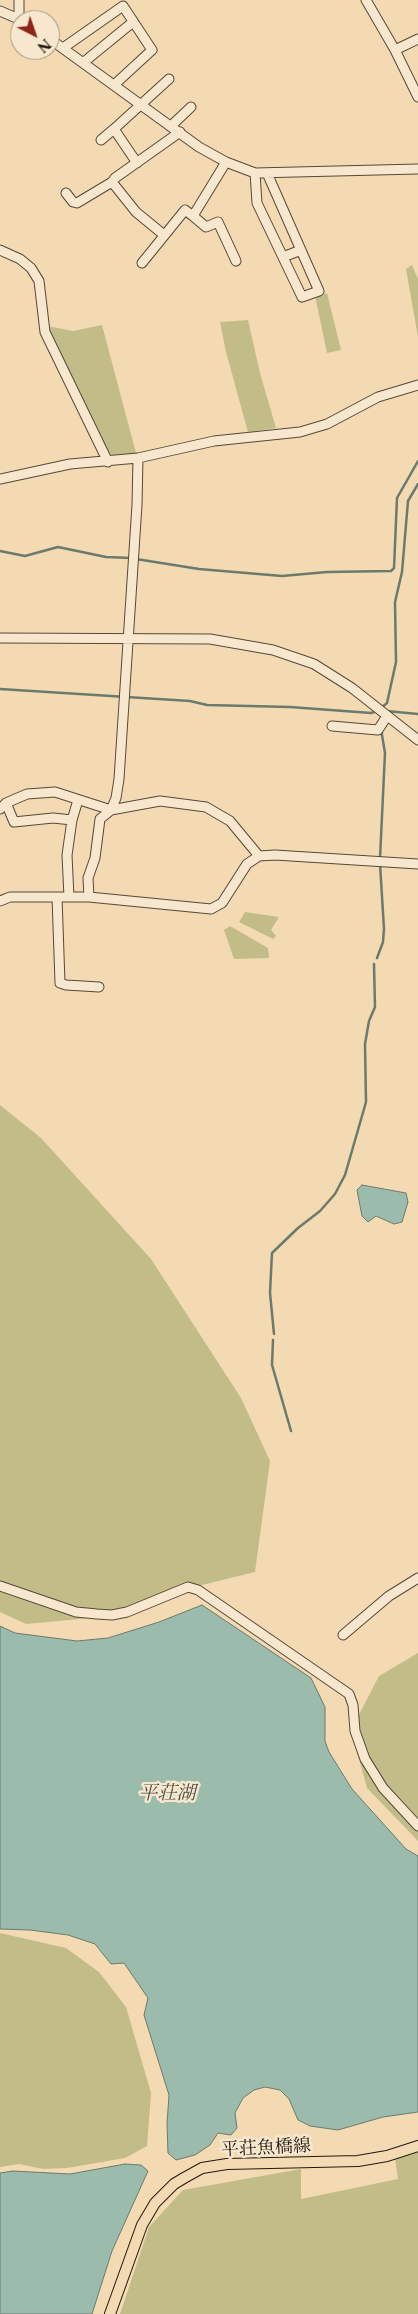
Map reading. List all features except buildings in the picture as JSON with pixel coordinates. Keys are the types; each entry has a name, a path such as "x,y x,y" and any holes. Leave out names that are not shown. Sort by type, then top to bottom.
{"main road":[{"name":"平荘魚橋線","path":"110,2314 142,2225 155,2203 179,2181 202,2168 227,2164 358,2161 387,2156 418,2146"}],"street":[{"path":"366,0 395,50 418,97"},
{"path":"63,48 123,6 152,50 114,85"},
{"path":"84,62 133,22"},
{"path":"395,50 418,39"},
{"path":"60,46 199,147 226,162 255,173 418,169"},
{"path":"101,140 170,79"},
{"path":"171,126 191,107"},
{"path":"114,129 137,163"},
{"path":"66,193 73,202 77,203 112,182 180,132"},
{"path":"193,216 226,162"},
{"path":"255,173 257,203 302,297 319,291 267,173"},
{"path":"112,182 136,212 164,235"},
{"path":"142,263 185,210 206,227 218,222 236,261"},
{"path":"0,250 20,259 31,268 39,281 45,332 108,462"},
{"path":"283,257 301,250"},
{"path":"0,479 70,464 138,458 214,441 300,432 327,424 378,397 418,385"},
{"path":"89,897 88,878 95,858 100,819 111,810 116,798 119,780 138,458"},
{"path":"0,638 210,639 273,650 314,664 352,688 375,706 384,719 418,740"},
{"path":"332,726 378,730 384,719"},
{"path":"72,820 53,818 14,822 3,806 27,794 55,792 111,810 160,801 206,807 230,821 259,856"},
{"path":"69,897 67,855 72,820 78,800"},
{"path":"0,900 10,897 89,897 211,909 222,903 247,864 259,856 275,855 418,864"},
{"path":"57,897 60,983 100,988"},
{"path":"343,1635 389,1596 418,1578"},
{"path":"0,1586 76,1612 97,1614 127,1612 188,1587 198,1590 349,1694 353,1705 354,1731 365,1759 383,1788 418,1826"}],"shaded area":[{"path":"412,265 418,279 418,337 406,269"},
{"path":"327,293 341,350 327,353 315,296"},
{"path":"248,320 260,373 276,428 248,432 226,352 220,322"},
{"path":"102,325 136,453 116,457 109,453 47,326 73,331"},
{"path":"245,912 279,917 271,930 276,936 273,939 239,922"},
{"path":"230,926 268,948 269,958 234,959 224,930"},
{"path":"0,1105 41,1138 151,1259 241,1398 270,1461 255,1572 190,1588 122,1615 26,1624 0,1612"},
{"path":"418,1653 418,1841 367,1788 351,1730 379,1676"},
{"path":"0,1933 66,1948 99,1972 126,2007 151,2093 147,2146 125,2158 67,2168 43,2169 19,2164 0,2167"},
{"path":"418,2148 418,2314 120,2314 149,2227 183,2190 301,2169 301,2199 398,2179 395,2158"}],"water":[{"path":"362,1185 406,1193 408,1202 402,1222 394,1224 376,1216 368,1222 362,1216 357,1190"},
{"name":"平荘湖","path":"202,1605 311,1678 325,1707 325,1741 329,1752 352,1789 406,1849 418,1856 418,2112 383,2117 338,2130 310,2126 298,2120 289,2099 280,2090 265,2087 254,2090 243,2098 235,2113 237,2128 231,2135 218,2133 210,2145 195,2155 176,2160 168,2153 169,2095 144,2015 148,1998 124,1963 111,1964 95,1944 68,1935 30,1930 0,1929 0,1626 15,1633 77,1641 108,1638 159,1622"},
{"path":"125,2164 141,2165 148,2171 112,2251 92,2314 0,2314 0,2173 13,2171 70,2174"}],"waterway":[{"path":"136,559 199,569 282,576 327,572 391,571 394,568 397,498 418,461"},
{"path":"381,708 387,703 396,662 395,602 402,572 408,501 418,484"},
{"path":"0,551 25,556 58,547 106,557 131,558"},
{"path":"0,689 190,701 207,705 290,707 371,713 377,711"},
{"path":"386,711 418,714"},
{"path":"380,858 385,753 381,729"},
{"path":"377,958 383,942 384,929 380,864"},
{"path":"274,1334 270,1293 272,1253 298,1228 320,1211 335,1194 345,1175 366,1102 365,1044 369,1021 375,1007 374,964"},
{"path":"273,1340 272,1365 291,1431"}]}
